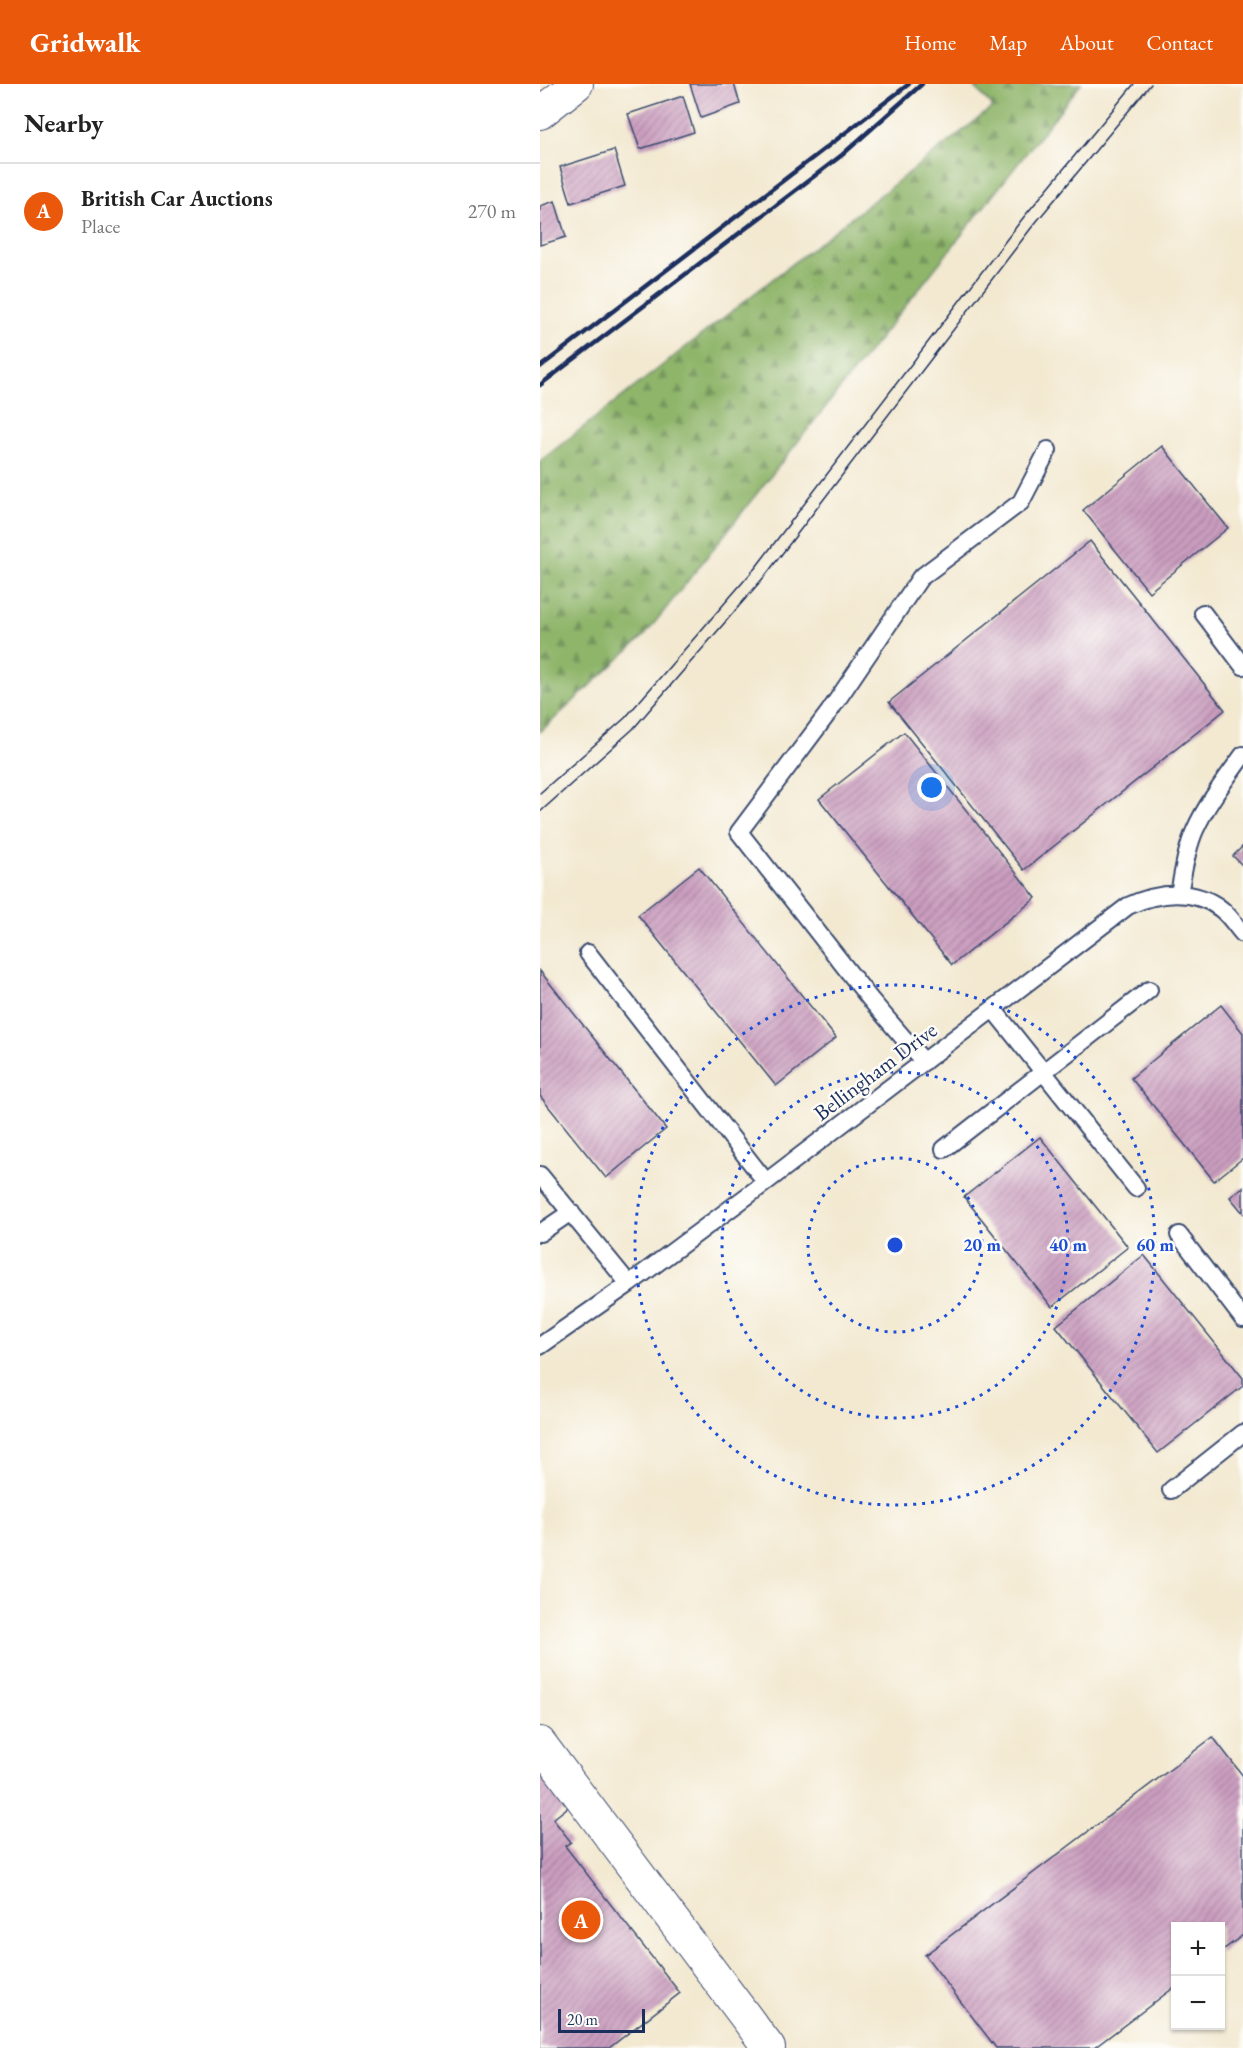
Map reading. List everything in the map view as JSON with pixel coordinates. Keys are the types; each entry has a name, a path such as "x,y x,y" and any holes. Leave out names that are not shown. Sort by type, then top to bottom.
{"street":[{"path":"540,113 577,84"},
{"path":"540,1743 769,2048"}],"lane":[{"path":"924,1062 870,999 739,832 829,712 920,578 1021,502 1048,450"},
{"path":"1203,613 1243,666"},
{"path":"1179,894 1185,860 1195,830 1207,807 1243,755"},
{"name":"Bellingham Drive","path":"540,1346 766,1182 1128,906 1158,895 1179,894 1208,901 1226,914 1243,934"},
{"path":"588,953 766,1182"},
{"path":"944,1149 1149,990"},
{"path":"993,1009 1136,1188"},
{"path":"540,1175 628,1284"},
{"path":"540,1233 571,1212"},
{"path":"1179,1235 1243,1319"},
{"path":"1171,1490 1243,1433"}],"green space":[{"path":"972,84 1081,84 645,635 540,732 540,461 993,107"}],"building":[{"path":"690,84 734,84 740,104 701,118"},
{"path":"683,96 694,132 640,149 628,114"},
{"path":"614,150 625,186 571,203 560,167"},
{"path":"555,201 566,237 540,245 540,206"},
{"path":"1162,446 1228,528 1149,592 1083,510"},
{"path":"1090,541 1225,710 1024,870 889,702"},
{"path":"904,732 1036,898 952,965 819,799"},
{"path":"1243,846 1243,866 1233,856"},
{"path":"699,867 836,1038 776,1086 638,915"},
{"path":"540,971 666,1129 606,1178 540,1096"},
{"path":"1221,1005 1243,1033 1243,1158 1214,1181 1131,1078"},
{"path":"1040,1137 1128,1247 1052,1307 964,1197"},
{"path":"1243,1187 1243,1213 1230,1197"},
{"path":"1144,1255 1243,1378 1243,1386 1158,1453 1056,1326"},
{"path":"1213,1737 1243,1776 1243,1935 1225,1948 1225,1922 1171,1922 1171,1990 1094,2048 996,2048 925,1955"},
{"path":"540,1760 573,1803 553,1819 571,1842 565,1846 680,1993 609,2048 540,2048"}],"tram line":[{"path":"540,793 625,718 756,567 1023,218 1134,84"},
{"path":"540,812 633,729 765,576 1032,227 1151,84"}],"railway":[{"path":"540,367 909,84"},
{"path":"540,385 842,155 922,84"}],"place":[{"name":"British Car Auctions","path":"581,1920"}]}
